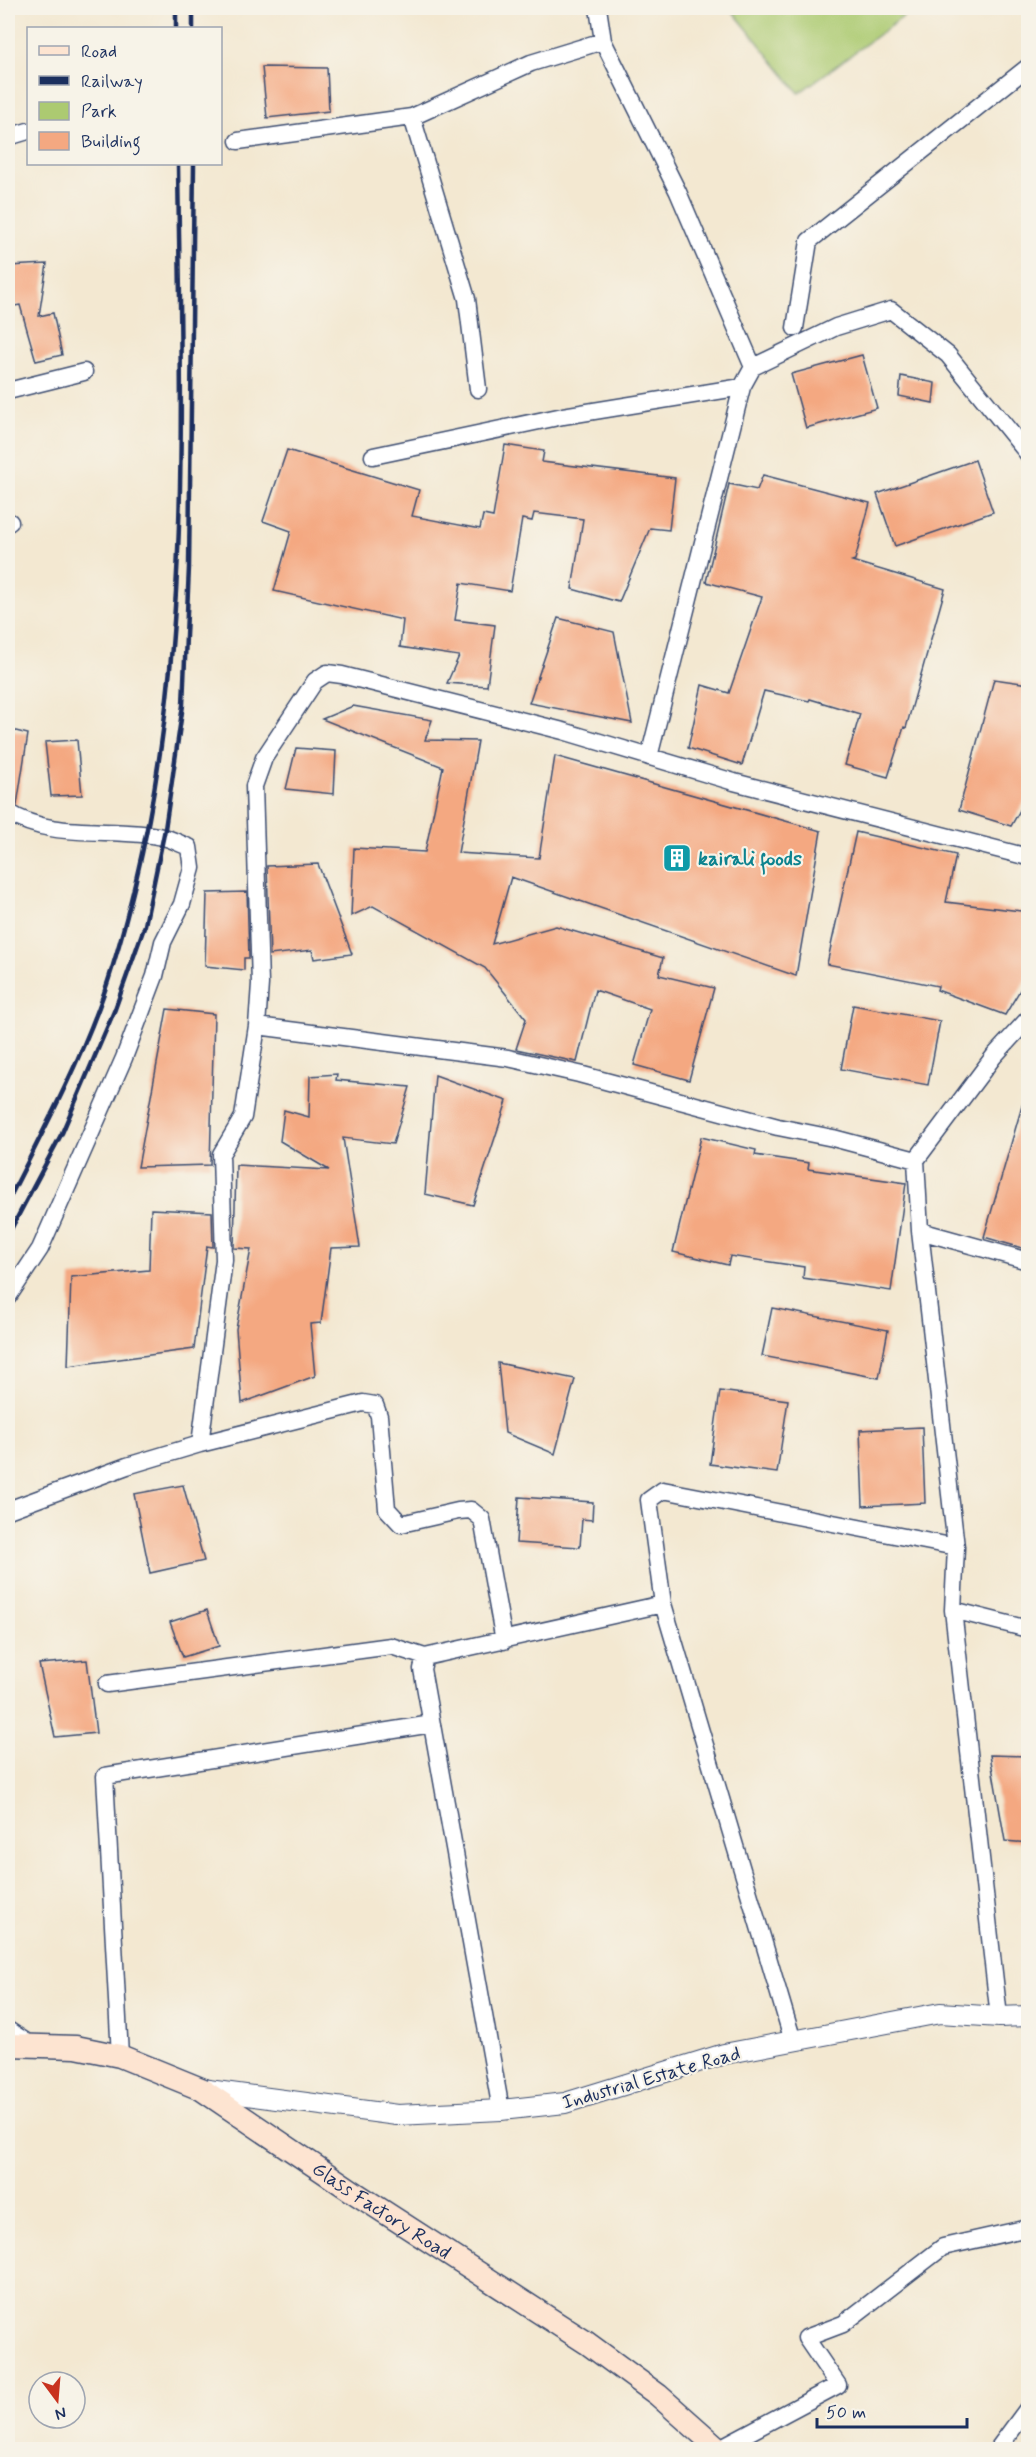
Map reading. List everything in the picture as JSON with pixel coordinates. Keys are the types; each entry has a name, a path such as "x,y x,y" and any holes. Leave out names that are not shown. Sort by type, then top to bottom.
{"main road":[{"name":"Glass Factory Road","path":"14,2041 76,2047 120,2056 201,2089 358,2195 587,2343 658,2395 718,2449"}],"street":[{"path":"598,8 603,41 678,192 753,367"},
{"path":"238,141 412,117 531,63 603,41"},
{"path":"795,328 809,242 1029,68"},
{"path":"412,117 467,299 478,389"},
{"path":"8,137 27,131"},
{"path":"649,757 742,387 753,367 836,327 891,310 948,355 1029,454"},
{"path":"8,391 84,372"},
{"path":"373,456 563,416 742,387"},
{"path":"200,1444 224,1260 221,1154 243,1117 257,1026 260,984 254,786 264,758 315,681 327,673 342,675 563,730 734,782 1029,857"},
{"path":"8,812 18,819 44,826 164,837 189,847 192,868 182,904 163,942 155,976 102,1109 39,1249 8,1297"},
{"path":"999,2017 953,1610 956,1547 920,1231 916,1160 994,1056 1029,1018"},
{"path":"257,1026 508,1058 916,1160"},
{"path":"920,1231 1029,1261"},
{"path":"8,1510 127,1466 200,1444 363,1403 375,1405 379,1416 387,1509 401,1524 471,1510 482,1519 504,1641"},
{"path":"793,2041 663,1604 649,1500 663,1490 956,1547"},
{"path":"107,1684 391,1646 425,1657 663,1604"},
{"path":"953,1610 1029,1629"},
{"path":"425,1657 422,1669 501,2110"},
{"path":"120,2056 105,1776 432,1724"},
{"name":"Industrial Estate Road","path":"201,2089 397,2115 501,2110 566,2103 724,2054 940,2013 999,2017 1029,2016"},
{"path":"718,2449 838,2385 806,2338 843,2325 943,2247 1029,2228"},
{"path":"997,2450 1029,2408"}],"green space":[{"path":"730,8 915,8 799,93"}],"building":[{"path":"262,67 327,68 329,111 267,118"},
{"path":"47,264 39,316 53,313 62,355 36,361 20,305 8,307 8,266"},
{"path":"862,355 877,408 806,428 791,374"},
{"path":"901,376 935,383 933,403 899,396"},
{"path":"505,445 544,451 542,462 675,478 669,530 650,528 619,602 572,589 583,519 534,513 532,521 522,519 510,591 461,583 455,620 495,625 487,686 447,683 459,656 400,647 403,620 274,591 291,531 263,521 287,450 419,490 412,516 480,529 483,515 493,517"},
{"path":"975,460 993,512 895,546 877,494"},
{"path":"763,475 870,503 855,560 852,561 945,589 906,728 904,727 888,777 845,765 860,714 810,699 809,701 764,691 742,765 688,748 702,685 729,693 762,597 706,582 729,484 757,490"},
{"path":"558,618 614,632 632,723 529,703"},
{"path":"994,679 1029,684 1029,794 1011,826 959,810"},
{"path":"353,706 432,720 425,740 478,741 458,853 539,858 555,756 821,831 796,976 511,877 492,944 556,926 663,958 659,975 714,988 689,1080 634,1065 650,1009 595,990 577,1062 516,1049 526,1019 485,968 373,906 351,916 354,848 425,852 443,767 322,719"},
{"path":"8,729 28,734 17,805 8,802"},
{"path":"77,740 82,795 51,796 45,742"},
{"path":"296,748 336,751 334,794 286,789"},
{"path":"856,832 956,855 946,902 1029,912 1029,975 1005,1015 937,990 938,986 827,964"},
{"path":"318,864 352,954 314,959 312,950 270,955 267,866"},
{"path":"247,892 249,958 244,958 244,970 205,966 207,893"},
{"path":"853,1005 940,1021 928,1085 841,1069"},
{"path":"167,1009 214,1014 210,1165 138,1167"},
{"path":"337,1074 336,1080 410,1087 393,1144 343,1138 360,1247 331,1248 321,1323 310,1324 315,1376 242,1403 236,1329 251,1249 234,1248 236,1165 329,1170 280,1141 284,1110 309,1117 310,1076"},
{"path":"435,1075 507,1101 473,1205 425,1194"},
{"path":"1024,1099 1029,1100 1029,1250 984,1237"},
{"path":"701,1137 756,1150 755,1155 809,1163 808,1169 906,1183 891,1291 803,1278 804,1267 730,1256 728,1265 673,1252"},
{"path":"151,1209 212,1212 213,1247 207,1246 194,1349 68,1366 71,1277 149,1270"},
{"path":"772,1308 888,1330 879,1378 762,1356"},
{"path":"498,1363 575,1379 555,1454 505,1433"},
{"path":"720,1391 788,1400 777,1473 710,1464"},
{"path":"922,1427 925,1503 863,1506 860,1430"},
{"path":"183,1485 204,1561 150,1573 134,1494"},
{"path":"519,1497 593,1502 592,1520 582,1519 580,1547 516,1543"},
{"path":"207,1610 219,1646 183,1657 170,1622"},
{"path":"87,1660 96,1733 55,1737 39,1664"},
{"path":"990,1755 1029,1756 1029,1843 1005,1841"}],"railway":[{"path":"176,8 176,27"},
{"path":"193,8 193,27"},
{"path":"8,1201 68,1081 104,992 135,884 153,795 166,706 179,526 181,345 178,165"},
{"path":"8,1235 62,1133 115,1009 145,925 165,829 183,705 189,567 194,165"}],"place":[{"name":"kairali foods","path":"677,858"}]}
